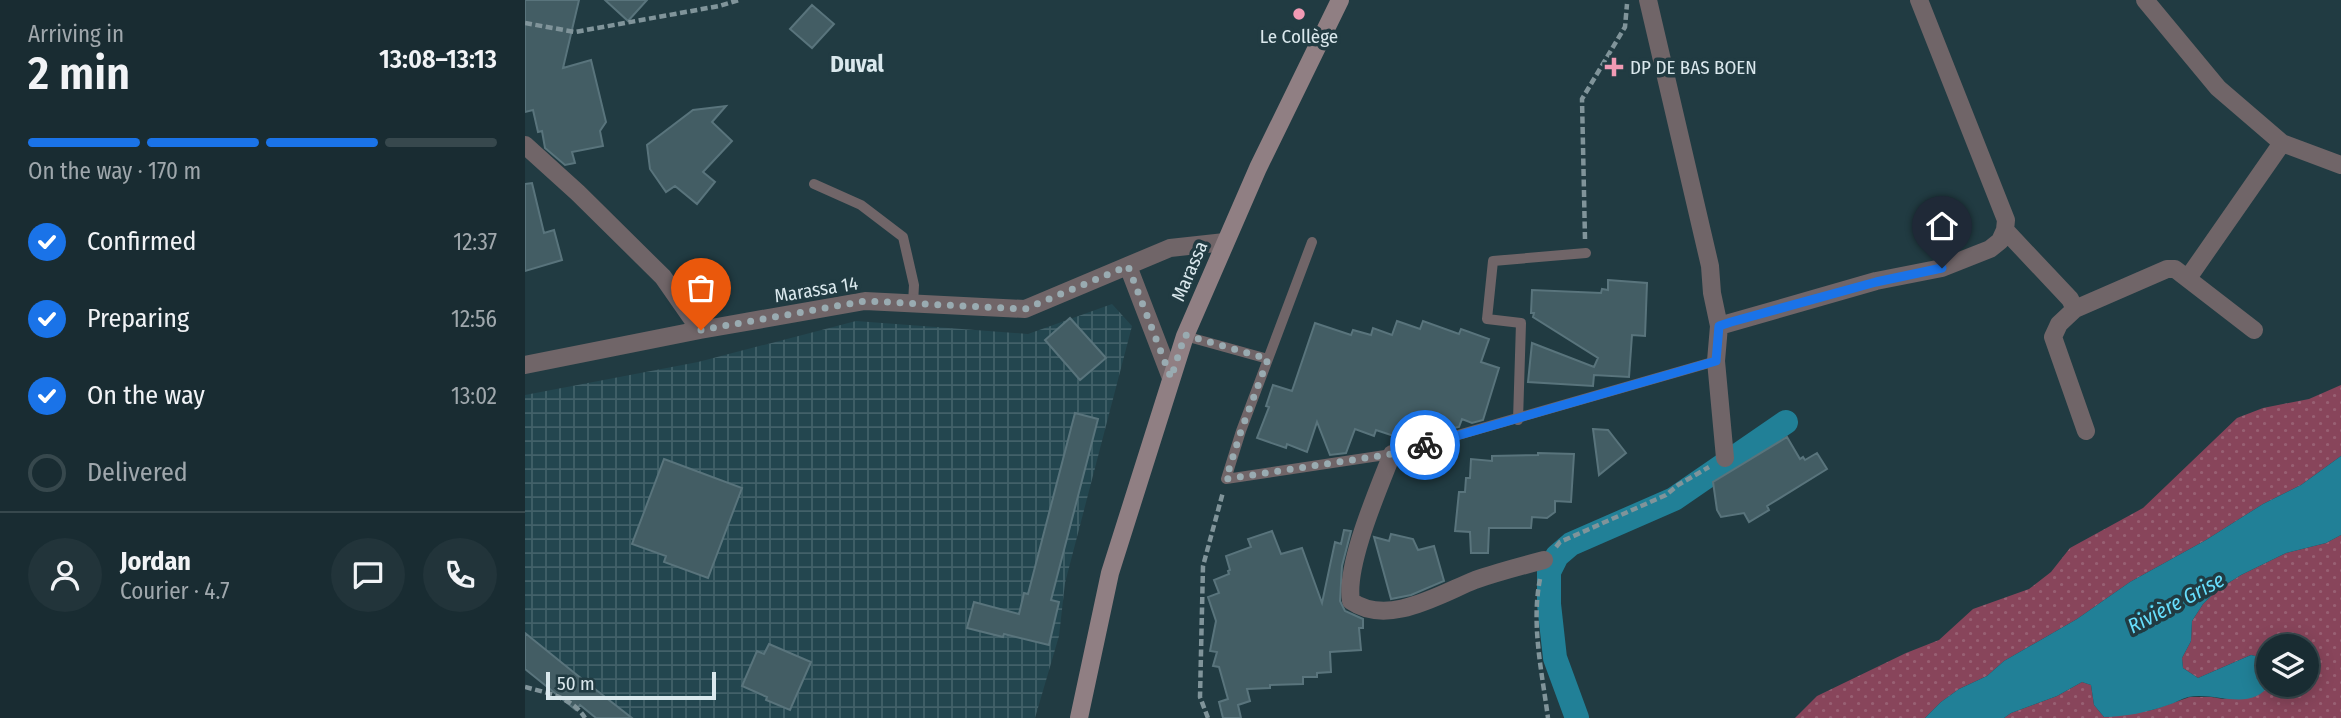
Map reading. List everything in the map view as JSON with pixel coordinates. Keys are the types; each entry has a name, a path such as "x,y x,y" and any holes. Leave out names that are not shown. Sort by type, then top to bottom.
{"main road":[{"name":"Marassa","path":"1079,718 1111,573 1185,335 1258,168 1340,0"}],"street":[{"path":"1649,0 1710,266 1711,293 1719,326 1716,361 1724,458"},
{"path":"1719,326 1876,282 1942,268 1990,248 2000,241 2006,220 1919,0"},
{"path":"2145,0 2218,88 2282,143 2341,165"},
{"path":"2188,278 2282,143"},
{"path":"525,145 663,276 701,330"},
{"path":"2005,230 2070,299 2075,309"},
{"name":"Marassa 14","path":"525,365 865,301 1025,309 1170,248 1225,242"},
{"path":"1128,266 1171,378"},
{"path":"2086,431 2053,337 2059,324 2075,309 2167,269 2175,270 2188,278 2254,330"},
{"path":"1392,454 1370,510 1351,582 1351,601 1361,608 1408,608 1500,571 1544,560"}],"lane":[{"path":"814,184 861,205 903,237 913,285 913,304"},
{"path":"1312,242 1241,431 1226,479 1392,454 1716,361"},
{"path":"1518,420 1521,323 1487,319 1493,261 1586,253"},
{"path":"1185,335 1268,359"}],"path":[{"path":"525,23 575,32 739,0"},
{"path":"1586,253 1582,99 1625,27 1628,0"},
{"path":"1549,718 1540,664 1535,605 1544,560 1560,542 1667,495 1678,485 1724,458"},
{"path":"1209,718 1200,697 1203,566 1226,479"},
{"path":"525,687 562,698 579,709 585,718"}],"shaded area":[{"path":"1112,304 1132,326 1065,583 1059,636 1035,718 624,718 525,641 525,395 698,362 856,321 1028,334"},
{"path":"2341,385 2341,456 2301,485 2263,504 2206,540 2130,582 2077,619 2004,661 1987,676 1959,689 1925,718 1795,718 1817,696 1939,640 1973,609 2029,589 2051,572 2070,548 2143,508 2237,418 2263,408 2309,399"},
{"path":"2341,535 2341,718 2004,718 2057,696 2082,682 2091,685 2094,705 2104,717 2152,710 2190,697 2223,699 2256,691 2256,697 2319,697 2319,634 2256,634 2256,656 2251,655 2198,678 2183,668 2182,658 2191,641 2192,621 2203,604 2217,590 2286,553 2326,543"}],"water":[{"name":"Rivière Grise","path":"2341,456 2341,535 2326,543 2286,553 2217,590 2203,604 2192,621 2191,641 2182,658 2183,668 2198,678 2251,655 2256,656 2256,696 2243,699 2188,697 2145,712 2104,717 2094,705 2091,685 2082,682 2057,696 2004,718 1925,718 1959,689 1987,676 2004,661 2077,619 2130,582 2206,540 2263,504 2301,485"}],"building":[{"path":"525,0 579,0 563,68 591,60 606,122 600,131 603,146 572,152 575,163 565,165 545,148 542,131 538,132 533,110 525,112"},
{"path":"605,0 647,0 628,21"},
{"path":"812,5 834,24 812,48 790,29"},
{"path":"726,106 712,122 732,141 703,172 715,182 697,204 675,186 666,192 650,169 647,145 693,110"},
{"path":"532,183 544,233 554,230 562,260 525,271 525,184"},
{"path":"1608,280 1647,283 1645,336 1632,335 1629,377 1594,375 1593,386 1528,382 1532,343 1594,367 1598,358 1533,317 1532,290 1601,293 1602,289 1608,290"},
{"path":"1070,318 1106,358 1080,380 1045,340"},
{"path":"1397,321 1420,329 1423,321 1459,334 1461,329 1489,339 1481,362 1499,368 1483,420 1472,423 1462,419 1459,427 1454,428 1440,423 1437,430 1423,425 1419,434 1400,428 1397,437 1376,430 1374,436 1355,429 1346,453 1330,455 1317,422 1307,452 1287,444 1286,448 1257,438 1269,407 1266,406 1273,385 1292,391 1315,323 1351,335 1353,330 1371,335 1373,328 1392,335"},
{"path":"1075,413 1098,419 1051,600 1059,602 1049,645 967,628 974,602 1019,614 1024,593 1028,594"},
{"path":"1593,429 1608,430 1626,453 1599,475"},
{"path":"1787,437 1800,459 1803,457 1805,460 1817,453 1827,469 1767,506 1769,510 1749,522 1744,513 1721,517 1717,510 1713,482"},
{"path":"1574,454 1571,502 1555,501 1555,512 1547,518 1532,517 1531,528 1489,528 1488,553 1471,553 1470,532 1455,531 1459,492 1465,492 1466,478 1470,478 1471,459 1492,461 1492,456"},
{"path":"664,459 742,488 708,578 664,562 666,556 632,544"},
{"path":"1344,530 1351,531 1342,566 1340,601 1345,611 1363,619 1363,628 1359,628 1361,650 1330,652 1331,672 1317,673 1317,677 1303,677 1303,684 1247,689 1250,701 1238,705 1241,718 1223,718 1219,702 1228,699 1219,667 1213,666 1217,652 1210,651 1216,621 1208,597 1219,593 1214,580 1229,574 1226,556 1251,547 1248,539 1272,531 1281,554 1302,548 1322,603 1335,542 1341,544"},
{"path":"1391,534 1413,539 1418,550 1434,546 1444,581 1411,595 1391,599 1374,537 1389,541"},
{"path":"525,633 632,718 596,718 580,705 576,710 525,669"},
{"path":"769,644 811,662 790,710 742,686 757,651 764,654"}],"waterway":[{"path":"1577,718 1555,658 1549,604 1549,572 1557,556 1571,544 1674,499 1786,422"}],"way so far":[{"path":"701,330 865,301 1025,309 1128,266 1171,378 1185,335 1268,359 1226,479 1392,454 1425,445"}],"place":[{"name":"Le Collège","path":"1299,14"},
{"name":"DP DE BAS BOEN","path":"1614,67"}],"district":[{"name":"Duval","path":"857,64"}],"route":[{"path":"1425,445 1716,361 1719,326 1876,282 1942,268"}]}
